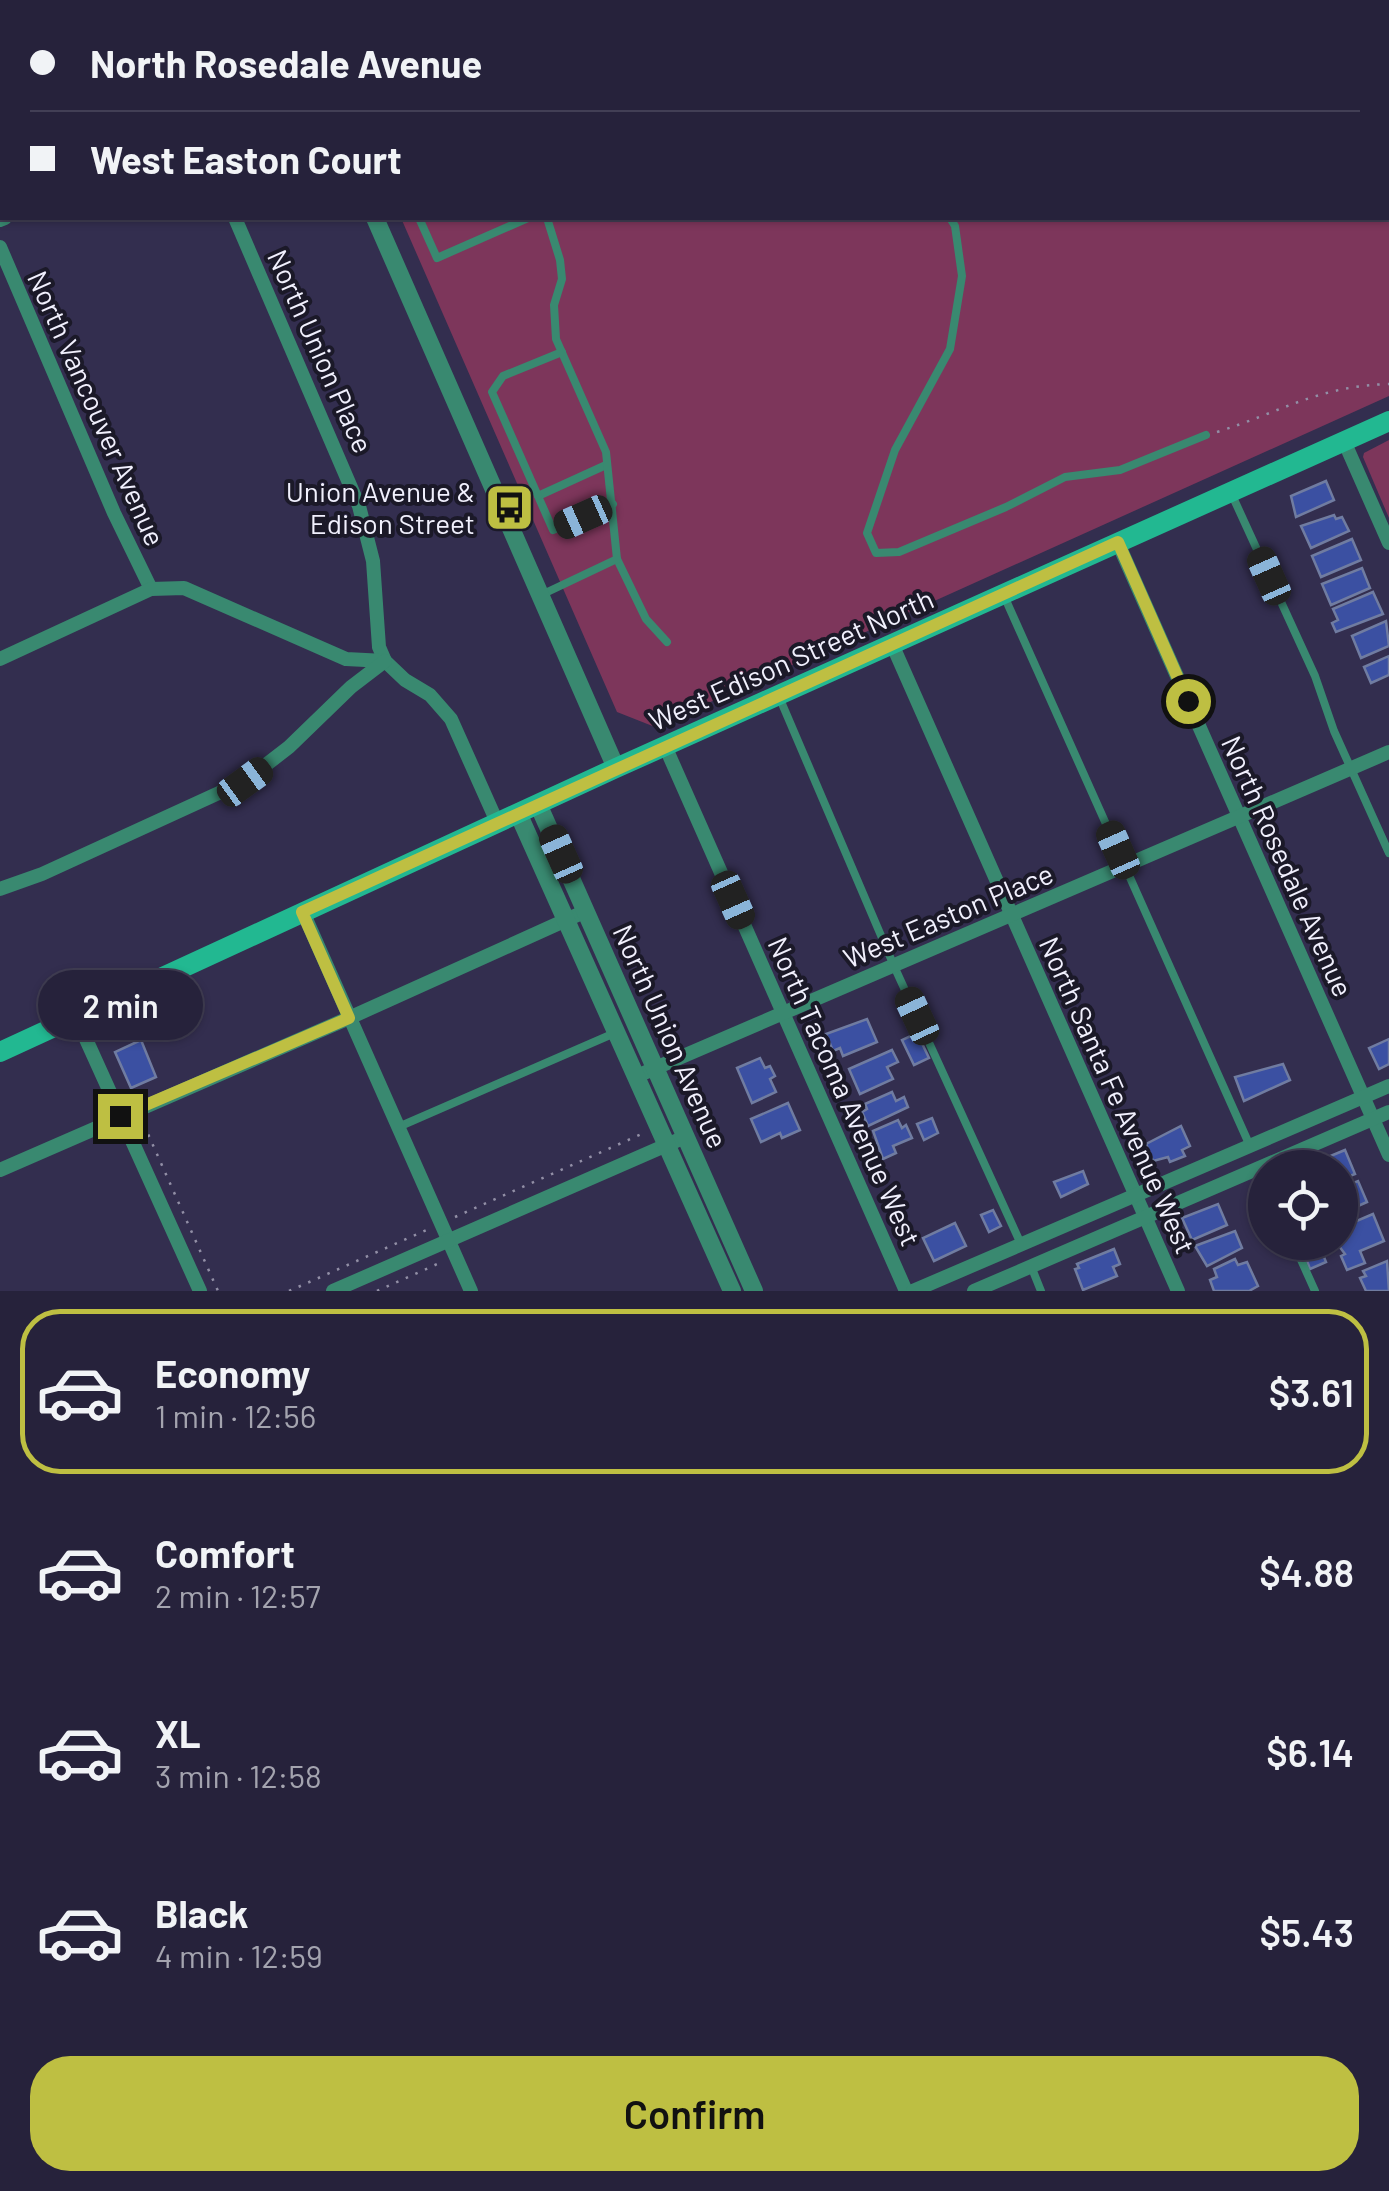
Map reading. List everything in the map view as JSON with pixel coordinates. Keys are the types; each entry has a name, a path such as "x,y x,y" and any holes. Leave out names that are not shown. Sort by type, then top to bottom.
{"main road":[{"name":"West Edison Street North","path":"0,1052 616,768 1389,421"}],"street":[{"name":"North Union Place","path":"236,220 359,506 373,561 379,647 385,662"},
{"path":"377,220 616,768"},
{"name":"North Vancouver Avenue","path":"0,247 114,514 151,589"},
{"path":"1344,441 1389,543"},
{"name":"North Rosedale Avenue","path":"1118,542 1389,1155"},
{"path":"0,659 151,589 184,588 346,660 385,662 430,695 450,719 498,822"},
{"name":"North Santa Fe Avenue West","path":"892,644 1178,1291"},
{"path":"0,889 42,874 245,782 385,662"},
{"name":"North Tacoma Avenue West","path":"665,746 910,1291"},
{"name":"West Easton Place","path":"637,1076 1389,752"},
{"name":"North Union Avenue","path":"528,808 586,911 655,1068 676,1140 732,1291"},
{"name":"North Union Avenue","path":"528,808 565,919 637,1076 676,1140 754,1291"},
{"path":"0,1170 586,911"},
{"path":"302,912 470,1291"},
{"path":"76,1017 200,1291"},
{"path":"910,1291 1389,1086"},
{"path":"1310,1150 1389,1112"},
{"path":"333,1291 676,1140"},
{"path":"974,1291 1145,1217 1248,1179"}],"lane":[{"path":"420,220 437,258 507,221"},
{"path":"548,220 562,279 554,305 556,339 606,452 616,559 646,619 667,642"},
{"path":"951,220 962,276 950,348 895,450 868,533 876,553 899,552 1065,478 1120,470 1206,436"},
{"path":"562,352 503,376 492,392 553,530 613,504"},
{"path":"538,496 606,465"},
{"path":"1230,492 1315,676 1389,853"},
{"path":"541,595 616,559"},
{"path":"1004,594 1250,1146"},
{"path":"779,695 894,966 1022,1246"},
{"path":"396,1128 617,1032"},
{"path":"1301,1260 1315,1291"},
{"path":"1030,1266 1041,1291"}],"path":[{"path":"1206,436 1298,399 1350,386 1389,384"},
{"path":"144,1125 218,1291"},
{"path":"289,1291 654,1129"},
{"path":"377,1291 455,1256"}],"shaded area":[{"path":"402,220 1389,220 1389,396 655,727 617,712"},
{"path":"1389,440 1389,518 1363,457"}],"building":[{"path":"1326,481 1334,500 1296,517 1291,496"},
{"path":"1334,515 1336,519 1342,517 1349,531 1311,548 1301,526"},
{"path":"1352,539 1361,560 1321,577 1312,556"},
{"path":"1362,568 1370,588 1331,605 1322,584"},
{"path":"1373,592 1383,614 1336,632 1332,623 1338,620 1333,609"},
{"path":"1386,621 1389,646 1361,658 1352,636"},
{"path":"1389,656 1389,675 1371,683 1364,667"},
{"path":"867,1019 877,1042 843,1056 840,1048 833,1051 826,1034"},
{"path":"917,1033 929,1058 914,1065 902,1040"},
{"path":"1389,1039 1389,1064 1379,1069 1369,1048"},
{"path":"141,1040 156,1077 131,1088 115,1052"},
{"path":"892,1050 898,1062 887,1067 893,1079 860,1094 849,1069"},
{"path":"760,1058 775,1076 770,1079 776,1092 752,1103 737,1068"},
{"path":"1283,1064 1290,1080 1244,1101 1235,1077"},
{"path":"892,1092 896,1101 904,1097 908,1107 868,1126 862,1112 867,1109 865,1104"},
{"path":"788,1103 800,1130 782,1138 780,1133 761,1142 751,1119"},
{"path":"932,1118 938,1133 924,1140 917,1124"},
{"path":"898,1120 902,1128 906,1125 912,1138 893,1146 896,1153 883,1159 873,1131"},
{"path":"1181,1126 1190,1146 1182,1150 1185,1156 1170,1162 1168,1157 1153,1161 1146,1144"},
{"path":"1083,1171 1088,1184 1061,1197 1054,1182"},
{"path":"1358,1181 1367,1202 1358,1206"},
{"path":"1218,1204 1227,1225 1192,1240 1182,1218"},
{"path":"993,1210 1001,1226 989,1232 981,1215"},
{"path":"1373,1214 1384,1241 1360,1251 1365,1263 1347,1270 1343,1260 1358,1260 1358,1220"},
{"path":"955,1223 966,1246 934,1261 923,1238"},
{"path":"1235,1231 1242,1248 1207,1266 1195,1246"},
{"path":"1114,1249 1120,1264 1113,1267 1117,1276 1083,1290 1075,1269 1079,1268 1077,1264"},
{"path":"1235,1259 1238,1265 1247,1262 1258,1286 1249,1291 1214,1291 1210,1280 1217,1277 1214,1269"},
{"path":"1307,1260 1325,1260 1326,1262 1310,1269"},
{"path":"1387,1261 1389,1291 1366,1291 1360,1278 1366,1276 1363,1271"}],"place":[{"name":"Union Avenue & Edison Street","path":"510,507"}],"route":[{"path":"120,1116 349,1018 302,912 1118,542 1188,701"}]}
